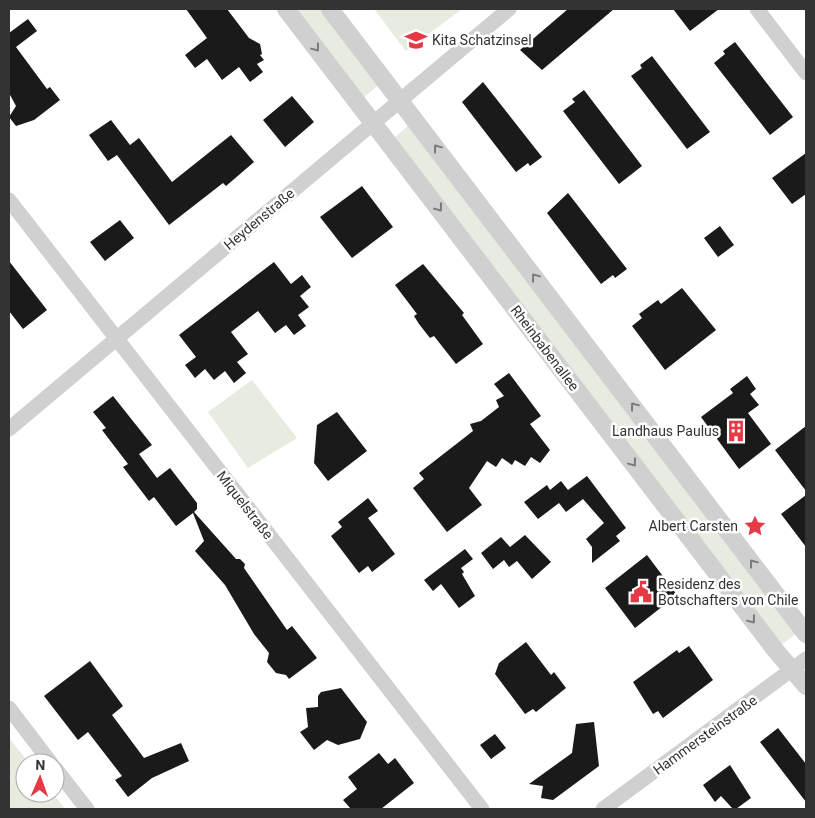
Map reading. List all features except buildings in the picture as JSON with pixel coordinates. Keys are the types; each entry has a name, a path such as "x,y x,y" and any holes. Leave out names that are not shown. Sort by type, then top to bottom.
{"street":[{"name":"Rheinbabenallee","path":"286,9 373,123 799,665 806,686"},
{"path":"330,9 806,634"},
{"name":"Heydenstraße","path":"9,429 509,9"},
{"path":"757,9 806,73"},
{"name":"Miquelstraße","path":"9,200 482,809"},
{"name":"Hammersteinstraße","path":"603,809 799,665"},
{"path":"9,708 44,753"},
{"path":"65,781 87,809"}],"shaded area":[{"path":"295,9 322,9 380,84 363,98"},
{"path":"374,9 462,9 406,51"},
{"path":"410,124 796,634 781,645 394,138"},
{"path":"252,380 297,438 248,468 208,412"},
{"path":"9,738 21,753 15,753 15,803 60,803 65,809 9,809"}],"place":[{"name":"Kita Schatzinsel","path":"416,40"},
{"name":"Landhaus Paulus","path":"736,431"},
{"name":"Albert Carsten","path":"755,526"},
{"name":"Residenz des Botschafters von Chile","path":"641,592"}]}
